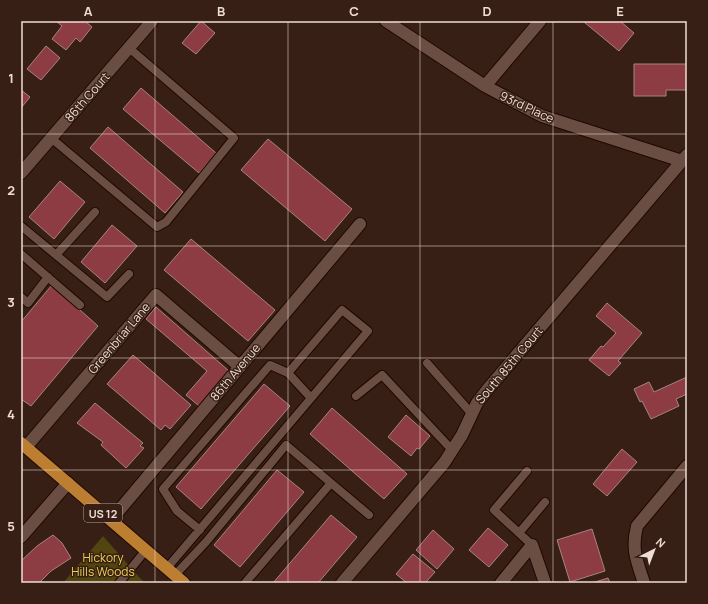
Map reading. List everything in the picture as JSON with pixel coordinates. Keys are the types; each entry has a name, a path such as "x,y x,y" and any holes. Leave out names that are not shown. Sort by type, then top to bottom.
{"main road":[{"name":"US 12","path":"23,445 176,576"}],"street":[{"name":"86th Court","path":"22,170 152,21"},
{"name":"93rd Place","path":"386,21 485,86 542,116 685,158"},
{"path":"485,86 540,21"},
{"name":"South 85th Court","path":"342,583 444,463 453,451 477,403 487,390 685,158"},
{"name":"86th Avenue","path":"111,520 360,224"},
{"name":"Greenbriar Lane","path":"23,445 156,295 240,367"},
{"path":"644,583 635,554 634,539 637,526 687,466"},
{"path":"21,537 68,483"},
{"path":"501,583 532,545"},
{"path":"532,545 545,583"}],"lane":[{"path":"51,138 157,227 166,222 234,138 129,48"},
{"path":"56,255 95,212"},
{"path":"21,226 107,297 129,274"},
{"path":"21,254 80,305"},
{"path":"21,297 28,303 48,277"},
{"path":"176,576 200,530 368,331 342,310 288,373"},
{"path":"427,363 472,413"},
{"path":"200,530 177,511 163,489 270,365 288,373 311,398"},
{"path":"356,396 382,375 453,451"},
{"path":"176,576 286,445 369,515"},
{"path":"527,471 494,510 532,545"},
{"path":"245,583 331,483"},
{"path":"519,534 545,502"},
{"path":"119,583 146,550"}],"green space":[{"name":"Hickory Hills Woods","path":"103,536 138,576 145,583 63,583"}],"building":[{"path":"56,21 85,21 92,27 80,42 76,38 66,50 52,39 62,26"},
{"path":"201,21 215,33 196,54 182,43"},
{"path":"620,21 634,33 619,51 584,22"},
{"path":"46,46 60,58 41,80 27,69"},
{"path":"634,64 687,64 687,90 666,90 666,96 634,96"},
{"path":"141,88 216,153 199,173 123,109"},
{"path":"21,90 30,97 21,108"},
{"path":"108,127 183,192 165,213 90,148"},
{"path":"268,139 352,209 325,241 241,170"},
{"path":"60,181 85,202 54,239 29,217"},
{"path":"112,225 137,246 105,283 81,262"},
{"path":"191,239 275,310 248,341 164,270"},
{"path":"52,285 98,326 31,406 21,399 21,322"},
{"path":"607,303 642,333 618,361 621,363 609,376 589,360 601,346 603,347 616,333 596,316"},
{"path":"156,307 229,371 199,406 186,395 207,371 146,319"},
{"path":"133,355 191,405 170,429 165,425 161,430 107,384"},
{"path":"687,377 687,394 676,399 679,406 651,419 634,389 649,382 654,392"},
{"path":"264,384 290,406 201,509 176,487"},
{"path":"95,403 143,443 140,446 144,448 126,468 101,445 103,442 77,423"},
{"path":"332,408 407,474 384,499 310,434"},
{"path":"406,415 430,436 411,456 388,437"},
{"path":"622,449 637,462 607,496 593,484"},
{"path":"277,470 304,492 240,567 214,545"},
{"path":"331,515 357,537 318,583 273,583"},
{"path":"488,528 508,545 489,567 469,550"},
{"path":"592,529 605,571 570,582 557,540"},
{"path":"433,530 454,549 437,569 416,550"},
{"path":"53,535 62,543 71,558 51,571 39,583 21,583 21,561 37,546"},
{"path":"413,554 435,572 425,583 407,583 396,574"},
{"path":"608,578 610,583 592,583"}]}
